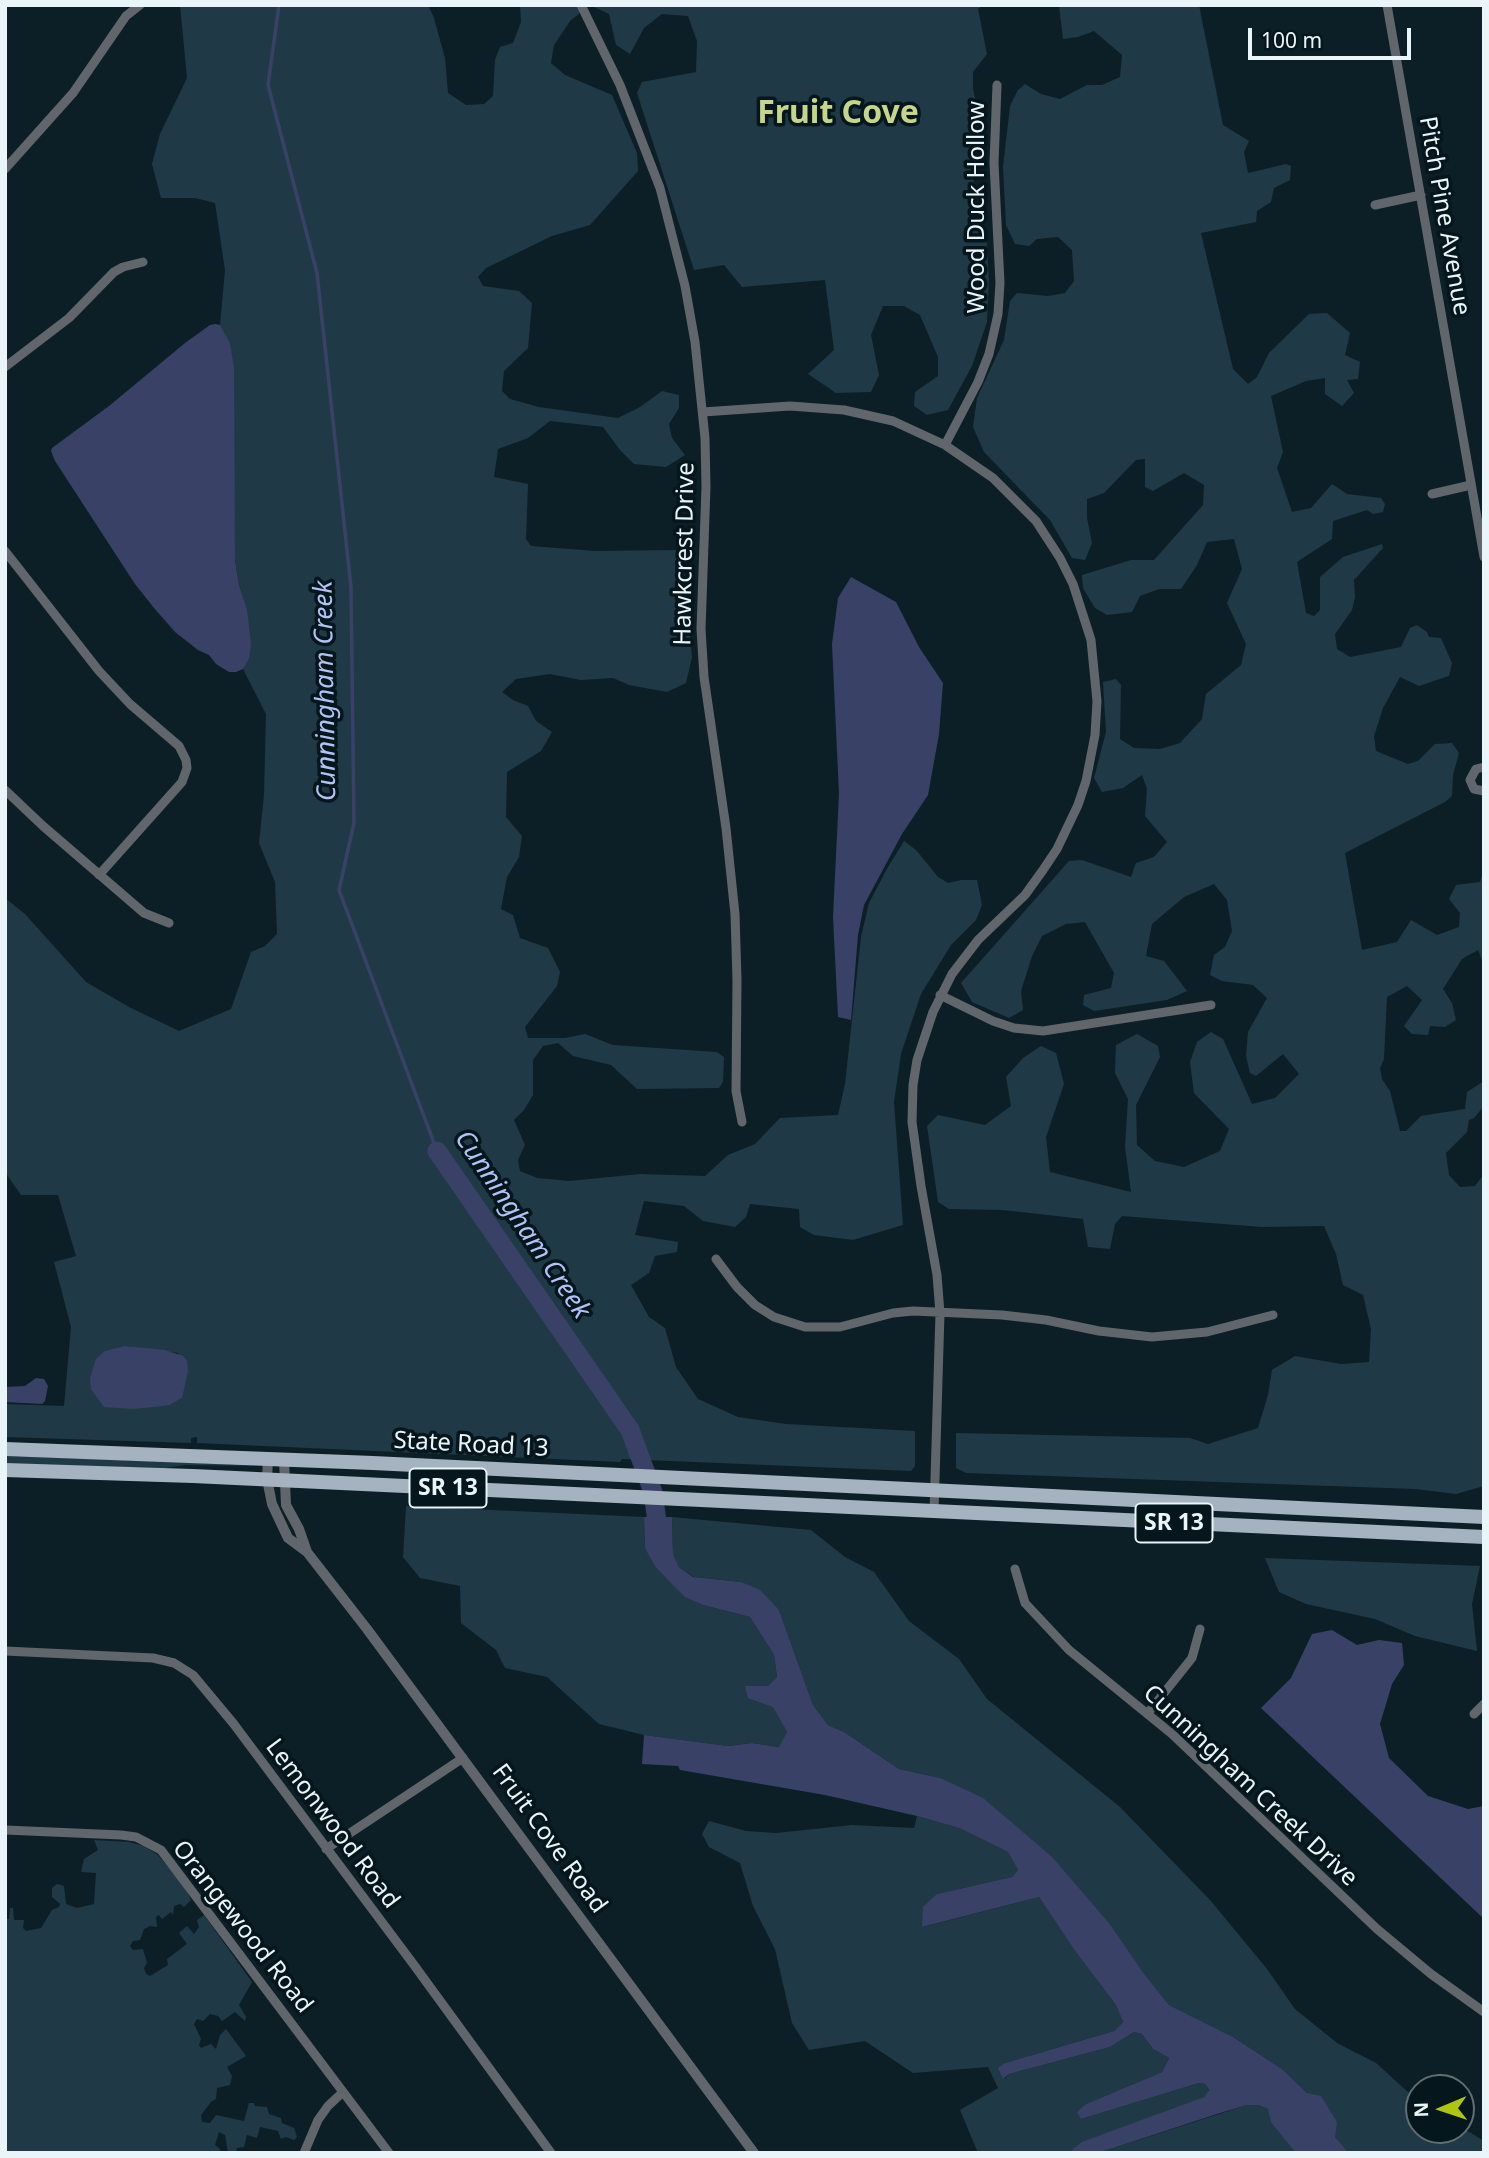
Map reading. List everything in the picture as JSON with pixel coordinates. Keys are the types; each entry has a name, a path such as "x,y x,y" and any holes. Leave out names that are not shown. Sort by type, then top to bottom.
{"main road":[{"name":"State Road 13","path":"5,1449 624,1475 935,1492"},
{"name":"State Road 13","path":"5,1470 267,1479 934,1512"},
{"name":"SR 13","path":"935,1492 1484,1517"},
{"name":"SR 13","path":"934,1512 1484,1537"}],"street":[{"path":"5,169 74,93 126,16 141,5"},
{"name":"Hawkcrest Drive","path":"581,5 620,85 660,188 685,286 703,412 706,487 702,574 704,677 726,828 735,914 736,1091 743,1122"},
{"name":"Pitch Pine Avenue","path":"1387,5 1484,557"},
{"name":"Wood Duck Hollow","path":"945,445 978,382 998,314 1000,283 994,163 997,85"},
{"path":"1375,205 1420,195"},
{"path":"5,367 69,318 114,272 143,262"},
{"path":"703,412 790,406 844,410 892,421 945,445 993,478 1016,498 1036,521 1073,584 1091,640 1097,701 1095,735 1086,781 1078,805 1057,849 1025,895 964,956 940,995 923,1036 917,1060 912,1122 920,1186 936,1264 940,1312 934,1512"},
{"path":"1432,494 1471,485"},
{"path":"5,551 99,671 130,704 179,746 187,760 182,782 100,875"},
{"path":"1484,767 1476,769 1470,780 1474,789 1484,791"},
{"path":"5,790 144,913 170,923"},
{"path":"940,995 993,1021 1014,1028 1043,1031 1211,1005"},
{"path":"716,1259 755,1305 774,1317 804,1327 840,1327 892,1313 940,1312 1046,1320 1099,1331 1152,1337 1207,1332 1273,1315"},
{"name":"Fruit Cove Road","path":"268,1459 267,1479 272,1504 288,1538 307,1552 367,1629 754,2153"},
{"name":"Fruit Cove Road","path":"284,1460 286,1506 299,1529 307,1552"},
{"name":"Cunningham Creek Drive","path":"1015,1569 1025,1603 1092,1671 1148,1713 1216,1774 1377,1929 1431,1974 1484,2012"},
{"path":"1148,1713 1192,1658 1200,1629"},
{"name":"Lemonwood Road","path":"5,1651 132,1656 163,1660 182,1667 203,1685 551,2153"},
{"path":"1474,1714 1484,1704"},
{"path":"326,1849 463,1758"},
{"name":"Orangewood Road","path":"5,1830 121,1835 136,1837 161,1850 389,2153"},
{"path":"304,2153 318,2120 343,2092"}],"shaded area":[{"path":"180,5 428,5 445,58 448,93 466,105 484,104 493,96 495,60 500,47 513,43 521,22 520,5 590,5 570,21 554,45 551,63 565,75 612,95 637,153 638,171 590,225 552,236 486,268 478,277 483,286 519,291 532,303 528,348 504,371 502,391 510,399 539,407 618,418 640,407 662,391 679,395 679,408 669,424 672,438 685,455 666,467 634,464 603,427 550,421 528,438 498,449 494,477 528,484 526,539 531,546 595,551 676,550 683,559 692,657 686,683 667,692 629,685 613,678 581,680 550,674 516,679 502,692 528,706 536,721 552,732 541,751 507,772 506,817 522,836 519,857 507,877 501,909 513,915 520,938 548,948 560,972 557,986 525,1027 528,1038 565,1038 585,1034 613,1045 717,1052 724,1057 723,1082 719,1088 637,1089 611,1065 573,1056 558,1043 543,1046 533,1060 533,1095 514,1120 525,1145 518,1160 520,1171 537,1178 570,1181 640,1174 705,1176 728,1155 755,1144 780,1118 838,1115 845,1084 861,937 869,903 888,867 904,841 916,850 938,877 948,883 977,880 982,905 976,920 951,945 921,994 901,1054 894,1102 903,1225 853,1240 814,1235 800,1227 799,1209 750,1204 746,1217 735,1227 703,1221 684,1206 644,1201 635,1235 678,1242 677,1252 655,1256 649,1273 631,1285 649,1317 665,1328 676,1367 698,1399 738,1417 786,1424 915,1431 915,1466 911,1471 622,1459 620,1462 197,1443 197,1437 191,1438 191,1443 5,1437 5,1404 64,1406 71,1327 54,1262 76,1256 58,1195 21,1195 5,1172 5,898 25,914 86,982 179,1031 231,1009 251,952 265,946 277,934 275,882 259,843 264,795 266,714 243,669 249,659 247,609 235,560 230,344 220,325 225,270 215,203 195,198 161,198 152,164 160,134 187,78","holes":["125,1346 178,1353 182,1398 170,1405"]},
{"path":"590,5 983,5 978,9 987,54 973,72 973,89 984,134 973,156 974,202 986,232 989,280 987,322 972,366 948,410 927,415 914,406 915,392 938,376 938,357 920,315 904,306 883,306 871,335 879,375 871,392 836,393 808,374 834,350 825,280 742,287 724,265 694,270 637,93 642,82 696,72 697,41 688,16 662,14 644,28 630,54 616,45 609,14"},
{"path":"1059,5 1199,5 1223,125 1249,141 1244,152 1248,173 1286,164 1291,166 1290,180 1274,188 1271,202 1257,211 1256,222 1201,233 1233,369 1248,384 1257,377 1269,353 1309,314 1327,313 1350,333 1345,355 1360,362 1358,379 1347,380 1354,393 1342,406 1325,394 1325,378 1306,381 1271,396 1283,452 1277,468 1292,512 1311,508 1332,484 1347,494 1381,498 1385,504 1383,512 1373,514 1367,510 1333,521 1332,539 1297,562 1306,613 1314,616 1320,610 1320,577 1343,557 1382,544 1383,548 1354,580 1355,597 1352,610 1335,634 1337,649 1350,657 1401,647 1410,628 1417,625 1427,632 1429,637 1441,638 1452,663 1449,676 1419,686 1400,677 1383,708 1374,736 1376,751 1408,764 1418,761 1435,744 1452,743 1459,753 1453,775 1452,796 1345,853 1362,950 1397,942 1411,920 1437,935 1459,927 1460,913 1449,899 1456,885 1480,882 1484,867 1484,965 1478,950 1462,959 1443,989 1452,1003 1456,1020 1445,1027 1430,1026 1428,1035 1412,1034 1404,1026 1422,1000 1407,986 1387,997 1384,1059 1380,1068 1382,1079 1390,1091 1400,1131 1406,1131 1421,1116 1465,1109 1467,1092 1484,1081 1484,1106 1469,1120 1467,1132 1446,1153 1449,1175 1460,1187 1475,1186 1484,1174 1484,1486 1456,1494 1415,1489 966,1473 956,1468 956,1433 1190,1438 1208,1444 1258,1428 1272,1370 1295,1356 1341,1364 1369,1362 1371,1329 1363,1295 1343,1285 1336,1254 1324,1226 1261,1227 1122,1216 1115,1224 1110,1249 1088,1247 1083,1219 1003,1210 949,1209 938,1202 927,1126 938,1115 985,1125 1011,1106 1006,1077 1023,1058 1041,1046 1056,1053 1064,1084 1046,1137 1050,1172 1131,1192 1125,1147 1128,1099 1115,1073 1116,1045 1137,1034 1158,1046 1160,1057 1136,1105 1137,1145 1155,1161 1184,1167 1220,1151 1229,1129 1194,1093 1190,1062 1197,1042 1211,1032 1223,1039 1252,1104 1275,1098 1299,1074 1283,1054 1256,1076 1250,1073 1246,1056 1248,1032 1267,998 1253,985 1222,981 1210,975 1214,955 1225,947 1232,931 1227,900 1214,884 1184,897 1152,924 1146,956 1164,961 1187,991 1167,1000 1094,1011 1083,1005 1084,995 1111,988 1114,973 1085,922 1066,924 1042,936 1032,956 1021,991 1023,1010 1009,1018 972,1002 961,983 1069,861 1082,860 1131,877 1136,863 1154,857 1167,842 1145,816 1147,789 1142,775 1123,788 1102,792 1094,778 1106,732 1103,682 1116,679 1121,685 1120,739 1134,748 1160,749 1180,743 1202,719 1206,694 1241,665 1246,644 1227,603 1242,569 1234,539 1207,542 1197,565 1181,589 1159,589 1140,596 1132,612 1107,615 1095,608 1083,588 1082,575 1131,560 1154,560 1203,505 1204,485 1184,473 1153,491 1145,487 1145,459 1136,460 1104,493 1087,499 1087,518 1092,543 1085,560 1072,558 1050,520 984,452 973,427 977,398 1004,340 1010,301 1017,293 1048,296 1065,293 1074,281 1072,250 1058,237 1037,239 1029,246 1015,244 1006,225 1003,167 1010,106 1018,90 1025,84 1041,94 1060,99 1087,85 1102,85 1120,77 1122,55 1094,31 1063,39"},
{"path":"5,1456 256,1466 186,1465 165,1468 5,1464"},
{"path":"406,1506 644,1517 645,1548 685,1596 703,1605 750,1617 774,1655 777,1677 768,1686 773,1706 787,1732 780,1747 752,1743 728,1746 644,1735 599,1724 547,1677 505,1668 496,1650 461,1623 460,1586 420,1578 403,1557"},
{"path":"672,1517 811,1530 845,1557 874,1572 909,1621 959,1659 987,1699 1120,1807 1210,1900 1267,1969 1295,2009 1337,2043 1376,2063 1405,2089 1405,2144 1475,2144 1475,2136 1484,2141 1484,2153 1349,2153 1335,2137 1307,2093 1282,2069 1233,2037 1169,2005 1142,1971 940,1778 899,1769 844,1732 828,1725 813,1705 779,1610 741,1582 694,1577 679,1567 673,1554"},
{"path":"1265,1558 1480,1566 1472,1604 1477,1651 1415,1636 1375,1619 1306,1604 1279,1592"},
{"path":"917,1816 959,1828 1008,1852 1018,1870 1012,1877 937,1894 923,1927 1039,1897 1116,2005 1123,2022 1114,2031 1005,2063 1004,2079 1009,2074 1110,2047 1134,2032 1142,2034 1153,2049 1169,2058 1162,2072 1086,2104 1081,2119 1199,2083 1205,2084 1209,2091 1204,2097 1072,2150 1072,2153 978,2153 960,2110 998,2088 988,2067 913,2073 865,2041 809,2050 792,2023 775,1949 753,1906 740,1863 709,1847 702,1834 709,1821 746,1831 776,1833 852,1825 914,1828"},
{"path":"94,1840 129,1842 144,1846 158,1855 185,1887 191,1900 184,1907 180,1904 174,1906 173,1915 171,1912 162,1919 159,1915 156,1917 157,1927 144,1929 140,1940 133,1941 130,1946 133,1950 143,1949 147,1963 144,1968 146,1974 150,1976 168,1965 167,1959 187,1944 179,1933 187,1926 194,1934 199,1927 197,1920 204,1915 252,1982 239,2005 246,2017 245,2021 235,2012 222,2021 218,2016 210,2014 203,2021 197,2019 194,2024 201,2039 201,2048 211,2044 216,2049 220,2035 226,2029 246,2056 227,2067 232,2076 230,2085 217,2088 216,2099 201,2115 202,2122 210,2123 216,2115 244,2121 249,2103 254,2103 255,2106 267,2107 269,2114 281,2118 282,2123 294,2128 297,2137 294,2140 286,2137 281,2139 278,2131 260,2127 257,2138 247,2135 244,2147 237,2148 236,2153 228,2153 225,2135 219,2132 215,2145 220,2149 220,2153 5,2153 5,1919 9,1919 10,1908 13,1908 14,1920 24,1920 23,1928 26,1931 41,1928 52,1910 59,1907 60,1904 52,1897 52,1888 57,1884 64,1886 66,1904 77,1908 94,1904 96,1873 81,1872 84,1859 98,1850"},
{"path":"1247,2105 1268,2109 1296,2153 1098,2153"}],"water":[{"path":"215,324 220,325 230,343 234,368 235,560 247,609 251,644 249,659 243,669 236,672 229,672 216,664 209,655 198,650 175,632 154,608 135,584 51,451 185,343"},
{"path":"851,577 896,602 919,647 943,683 939,734 928,795 902,834 864,905 858,935 851,1020 838,1017 833,917 839,794 832,644 838,598"},
{"path":"125,1346 165,1350 183,1356 187,1361 188,1371 182,1398 162,1406 133,1409 104,1407 91,1389 90,1378 96,1359 105,1351"},
{"path":"36,1378 44,1379 48,1386 42,1404 5,1402 5,1387 25,1386"},
{"path":"644,1517 672,1517 673,1554 679,1567 693,1577 741,1582 760,1590 779,1610 813,1705 828,1725 844,1732 899,1769 940,1778 983,1798 1052,1857 1108,1922 1169,2005 1233,2037 1282,2069 1307,2093 1321,2096 1337,2122 1335,2137 1349,2153 1296,2153 1271,2122 1268,2109 1247,2105 1098,2153 1072,2153 1082,2142 1204,2097 1209,2090 1205,2084 1199,2083 1081,2119 1077,2112 1086,2104 1162,2072 1169,2058 1153,2049 1142,2034 1134,2032 1110,2047 1009,2074 1003,2079 998,2068 1005,2063 1114,2031 1123,2022 1116,2005 1039,1897 922,1927 923,1907 937,1894 1012,1877 1018,1870 1008,1852 959,1828 917,1816 825,1795 680,1770 678,1766 642,1764 644,1735 728,1746 752,1743 779,1747 787,1732 773,1707 748,1698 745,1686 768,1686 777,1677 774,1655 750,1617 703,1605 685,1597 655,1566 645,1548"},
{"path":"1332,1630 1357,1645 1379,1640 1402,1643 1404,1665 1392,1684 1380,1724 1389,1758 1428,1796 1468,1809 1484,1806 1484,1919 1261,1708 1291,1678 1312,1634"}],"waterway":[{"name":"Cunningham Creek","path":"279,5 268,85 317,273 351,587 354,823 339,890 437,1151"},
{"name":"Cunningham Creek","path":"437,1151 630,1430 653,1492 660,1544"}],"district":[{"name":"Fruit Cove","path":"838,114"}]}
